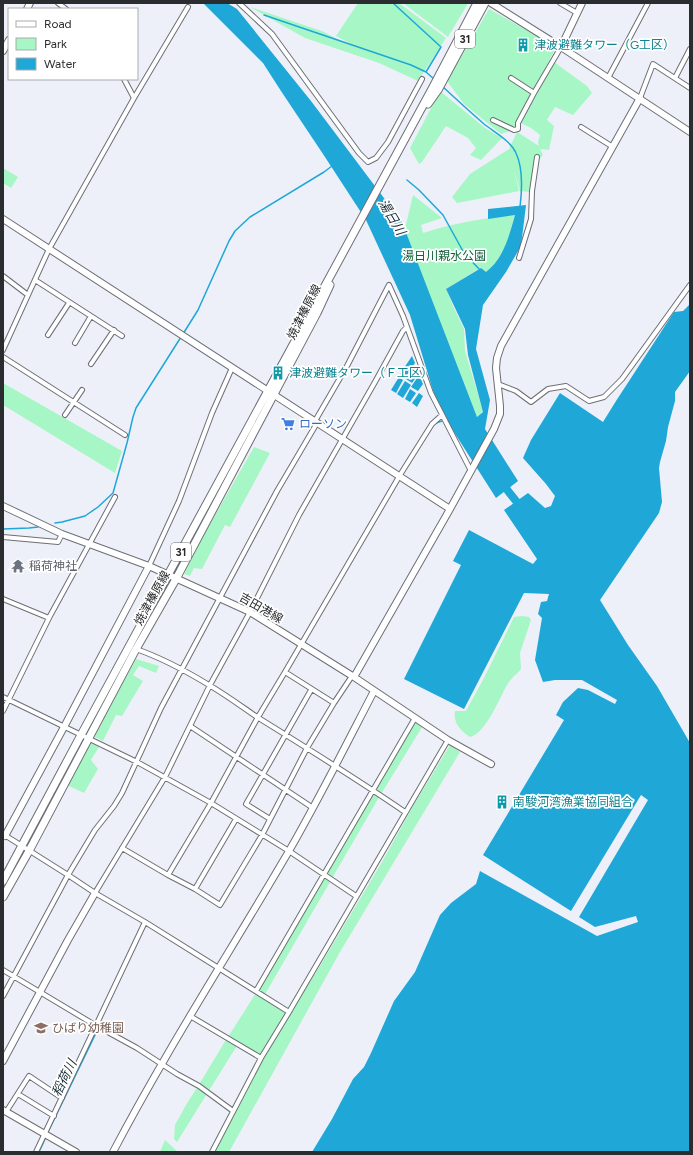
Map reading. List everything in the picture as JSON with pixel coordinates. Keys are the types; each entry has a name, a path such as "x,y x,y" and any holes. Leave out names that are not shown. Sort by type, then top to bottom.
{"main road":[{"name":"焼津榛原線","path":"443,74 477,3"},
{"name":"焼津榛原線","path":"3,897 29,851 84,736 168,575 270,392 317,313 359,222 394,156 485,3"},
{"name":"焼津榛原線","path":"3,881 84,736 176,579 270,392"}],"street":[{"path":"240,4 246,3"},
{"path":"491,3 640,98 690,132"},
{"path":"560,3 577,13"},
{"path":"493,120 514,130 518,129 518,123 534,92 561,47 582,3"},
{"path":"608,78 648,3"},
{"path":"240,4 272,34 359,153 368,162 376,158 388,142 422,79"},
{"path":"3,350 49,250 134,98 188,7"},
{"path":"3,51 8,42"},
{"path":"675,78 690,48"},
{"path":"122,848 195,889 220,905 262,834 307,748 353,676 450,509 494,429 500,414 496,368 497,358 501,346 640,98 653,64 690,88"},
{"path":"511,78 534,92"},
{"path":"125,80 134,98"},
{"path":"581,127 613,147"},
{"path":"520,258 532,219 532,191 537,158"},
{"path":"3,219 182,336 400,475 450,509"},
{"path":"3,276 28,295"},
{"path":"35,280 122,336"},
{"path":"3,996 68,875 95,830 114,806 122,793 161,708 277,491 347,366 389,285 407,327 431,394 471,470"},
{"path":"498,384 516,391 531,402 548,389 566,386 589,401 604,397 622,379 690,285"},
{"path":"48,335 69,303"},
{"path":"75,343 92,316"},
{"path":"3,1061 68,940 165,777 210,685 250,612 299,515 403,331 407,327"},
{"path":"92,364 114,330"},
{"path":"3,357 124,436"},
{"path":"232,368 212,413 179,501 149,566 64,727 4,836 289,1012"},
{"path":"65,415 82,390"},
{"path":"168,875 211,803 300,644 400,475 432,424 442,415"},
{"path":"3,711 50,618 116,497"},
{"name":"吉田港線","path":"3,506 50,529 89,545 149,566 250,612 353,676 448,740 491,764"},
{"path":"3,537 58,542 62,534"},
{"path":"3,599 50,618"},
{"path":"136,649 156,656 210,685 405,812"},
{"path":"285,672 334,704"},
{"path":"270,819 246,804 311,690"},
{"path":"114,1152 161,1064 289,851 335,767 374,691"},
{"path":"3,697 165,777 262,834 356,896"},
{"path":"256,991 415,718"},
{"path":"190,726 313,808"},
{"path":"212,1152 261,1058 448,740"},
{"path":"195,889 236,819"},
{"path":"36,1152 145,922"},
{"path":"3,970 199,1086 233,1111"},
{"path":"190,1016 261,1058"},
{"path":"62,1098 29,1076 5,1111 76,1152"},
{"path":"18,1094 54,1116"}],"green space":[{"path":"358,3 399,3 446,38 418,81 379,63 305,38 250,7 322,31 345,43 357,47 336,36"},
{"path":"403,3 467,3 467,5 448,37"},
{"path":"489,9 553,45 554,51 514,130 501,134 464,104 447,81"},
{"path":"554,62 587,86 592,93 573,115 555,107 547,120 554,126 549,150 540,149 543,155 537,162 529,192 520,191 514,170 519,191 457,203 452,197 470,174 509,149 517,132 539,146 538,142 540,135 521,123"},
{"path":"440,91 485,128 502,138 481,160 470,155 476,148 468,138 446,126 422,162 419,164 410,148"},
{"path":"3,168 18,177 11,188 3,183"},
{"name":"湯日川親水公園","path":"413,195 442,218 421,225 423,233 457,224 515,214 507,244 492,269 486,272 480,268 446,289 464,329 465,351 483,411 477,417 404,233"},
{"path":"3,383 122,451 115,473 3,405"},
{"path":"254,447 270,453 230,527 225,525 202,569 194,568 190,576 184,574 198,545"},
{"path":"514,617 529,617 531,620 520,653 521,669 508,683 487,722 476,734 470,737 456,723 455,711 466,711"},
{"path":"136,659 159,666 156,673 139,666 133,675 143,681 122,716 116,715 103,741 93,736"},
{"path":"415,718 424,724 378,799 264,996 256,991"},
{"path":"90,742 99,747 91,760 98,769 84,793 67,785"},
{"path":"450,745 460,752 340,952 229,1152 213,1152 261,1058 318,969"},
{"path":"256,993 286,1013 260,1055 228,1037"},
{"path":"227,1038 238,1044 177,1142 174,1139 175,1125"},
{"path":"165,1140 177,1151 176,1152 160,1152"}],"water":[{"path":"203,3 227,3 237,9 311,101 402,222 477,417 483,412 468,355 465,329 446,289 481,268 486,272 502,253 515,215 488,219 488,209 526,205 521,246 506,272 483,305 476,349 490,400 485,429 518,481 496,498 438,407 410,315 366,220 263,63"},
{"path":"690,304 690,371 675,392 675,401 659,468 662,502 659,513 600,600 628,645 657,686 690,743 690,1152 312,1152 332,1119 353,1079 364,1067 394,1001 415,972 440,915 451,903 476,884 480,871 597,936 638,922 636,916 595,927 579,917 648,800 641,795 571,911 483,855 564,720 556,715 563,702 578,688 588,690 615,704 617,700 582,680 555,680 543,682 535,660 542,618 538,614 541,602 547,601 549,594 524,593 464,709 404,679 461,565 453,561 469,530 533,564 537,559 504,510 528,493 545,508 551,506 555,496 523,458 531,440 560,393 603,422 674,312 683,311"},
{"path":"412,356 415,363 405,378 400,374"},
{"path":"415,365 419,373 412,383 406,379"},
{"path":"419,375 423,384 418,391 411,387"},
{"path":"399,377 403,380 396,393 391,390"},
{"path":"405,381 411,385 403,398 397,394"},
{"path":"410,389 416,393 410,402 405,399"},
{"path":"419,393 423,396 417,407 412,403"}],"waterway":[{"path":"393,3 441,47 426,72"},
{"path":"264,15 411,65 426,72 434,79"},
{"path":"443,87 514,149 521,172 520,207"},
{"path":"183,334 198,310 235,231 250,217 332,166"},
{"path":"407,180 443,215 464,253 480,270"},
{"path":"55,523 85,516 98,507 113,493 136,408 181,337"},
{"name":"稻荷川","path":"436,423 442,421"},
{"name":"湯日川","path":"502,481 516,501"},
{"path":"3,529 38,527"},
{"name":"稻荷川","path":"48,1132 97,1031"},
{"name":"稻荷川","path":"39,1152 45,1139"}],"place":[{"name":"津波避難タワー（G工区）","path":"523,45"},
{"name":"津波避難タワー（Ｆ工区）","path":"278,373"},
{"name":"ローソン","path":"288,424"},
{"name":"稲荷神社","path":"18,566"},
{"name":"南駿河湾漁業協同組合","path":"502,802"},
{"name":"ひばり幼稚園","path":"41,1028"}]}
